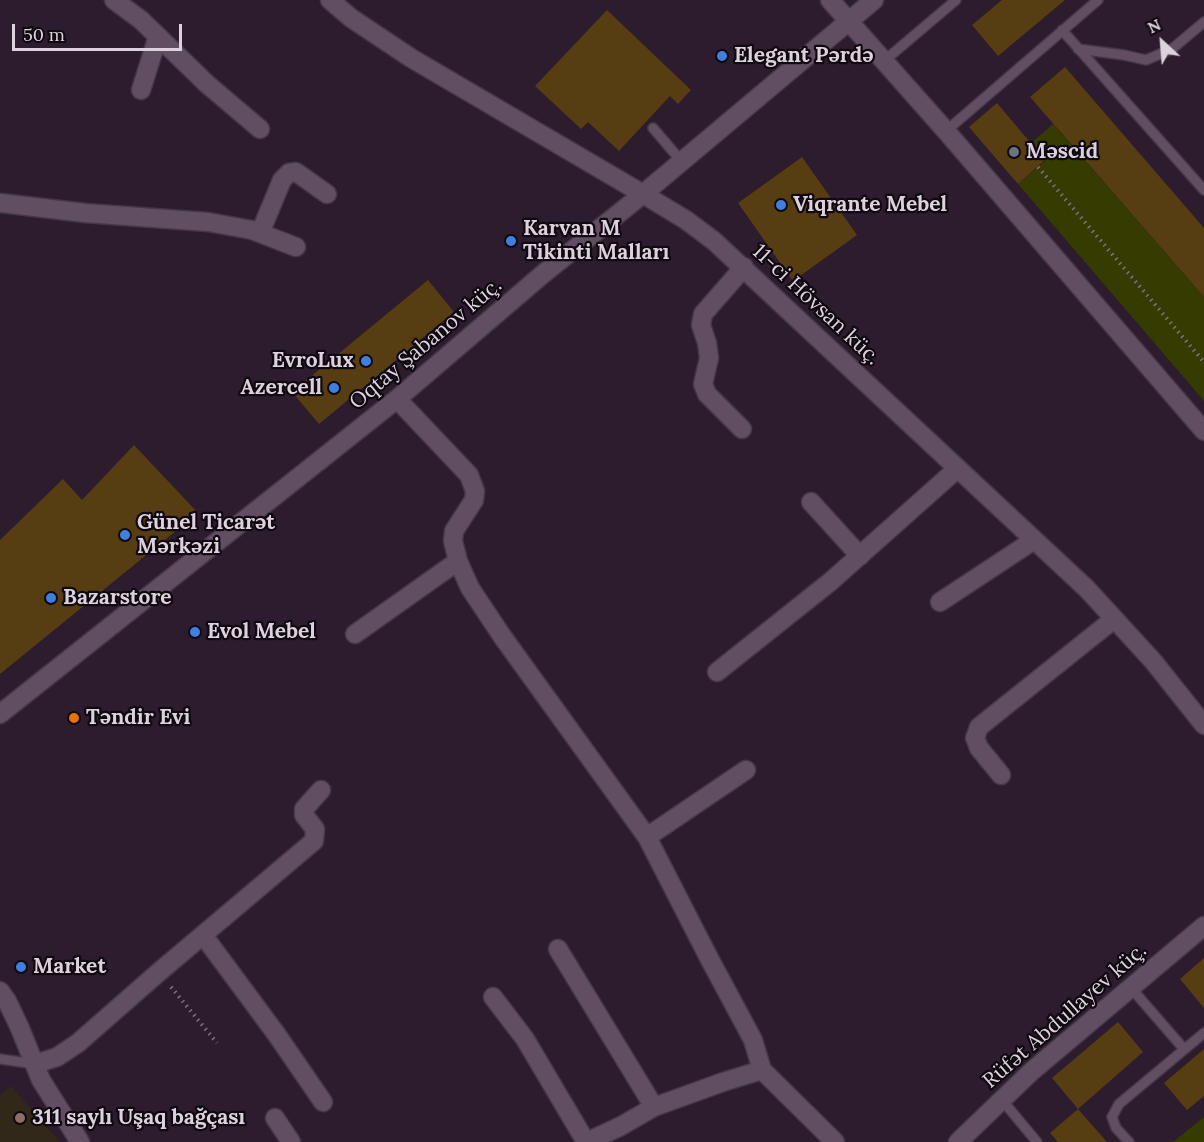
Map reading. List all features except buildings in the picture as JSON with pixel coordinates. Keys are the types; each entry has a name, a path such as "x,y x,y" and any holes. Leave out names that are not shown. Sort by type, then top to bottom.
{"street":[{"path":"114,0 141,20 207,84 260,129"},
{"name":"11-ci Hövsan küç.","path":"330,0 351,18 411,58 643,194 686,220 714,241 1087,589 1153,661 1204,725"},
{"path":"830,0 1204,431"},
{"name":"Oqtay Şabanov küç.","path":"0,714 397,399 543,274 682,162 874,0"},
{"path":"141,90 158,36"},
{"path":"260,233 282,180 288,173 297,172 327,194"},
{"path":"0,203 85,213 208,222 252,230 296,247"},
{"path":"742,429 707,394 703,384 709,358 701,325 703,314 744,267"},
{"path":"397,399 470,475 476,491 474,500 454,531 453,541 458,561 470,588 647,837 753,1040 762,1070 835,1142"},
{"path":"717,672 830,582 957,469"},
{"path":"811,502 860,556"},
{"path":"940,602 1034,540"},
{"path":"355,634 458,561"},
{"path":"1001,775 979,748 975,738 979,728 1114,619"},
{"path":"647,837 746,770"},
{"path":"34,1064 57,1057 78,1043 314,841 315,830 304,815 304,809 321,790"},
{"name":"Rüfət Abdullayev küç.","path":"958,1142 1032,1071 1204,926"},
{"path":"203,935 323,1102"},
{"path":"558,949 654,1107"},
{"path":"0,991 20,1026 41,1080 80,1142"},
{"path":"493,996 525,1039 586,1142 654,1107 762,1070"},
{"path":"275,1119 291,1142"}],"lane":[{"path":"884,61 956,0"},
{"path":"946,131 1098,0"},
{"path":"1078,49 1146,60 1172,49 1204,22"},
{"path":"1062,30 1204,190"},
{"path":"653,128 682,162"},
{"path":"1131,988 1184,1049"},
{"path":"1129,1142 1116,1128 1112,1117 1119,1104 1204,1033"},
{"path":"0,1059 34,1064"},
{"path":"1002,1100 1037,1142"}],"path":[{"path":"1038,167 1204,362"},
{"path":"159,972 217,1043"}],"shaded area":[{"name":"311 saylı Uşaq bağçası","path":"11,1086 60,1142 0,1142 0,1095"}],"green space":[{"path":"1053,124 1204,297 1204,401 1018,184 1045,161 1031,143"},
{"path":"1204,1117 1204,1142 1173,1142"}],"place":[{"name":"Elegant Pərdə","path":"722,56"},
{"name":"Məscid","path":"1014,152"},
{"name":"Viqrante Mebel","path":"781,205"},
{"name":"Karvan M Tikinti Malları","path":"511,241"},
{"name":"EvroLux","path":"366,361"},
{"name":"Azercell","path":"334,388"},
{"name":"Günel Ticarət Mərkəzi","path":"125,535"},
{"name":"Bazarstore","path":"51,598"},
{"name":"Evol Mebel","path":"195,632"},
{"name":"Təndir Evi","path":"74,718"},
{"name":"Market","path":"21,967"},
{"name":"311 saylı Uşaq bağçası","path":"20,1118"}]}
